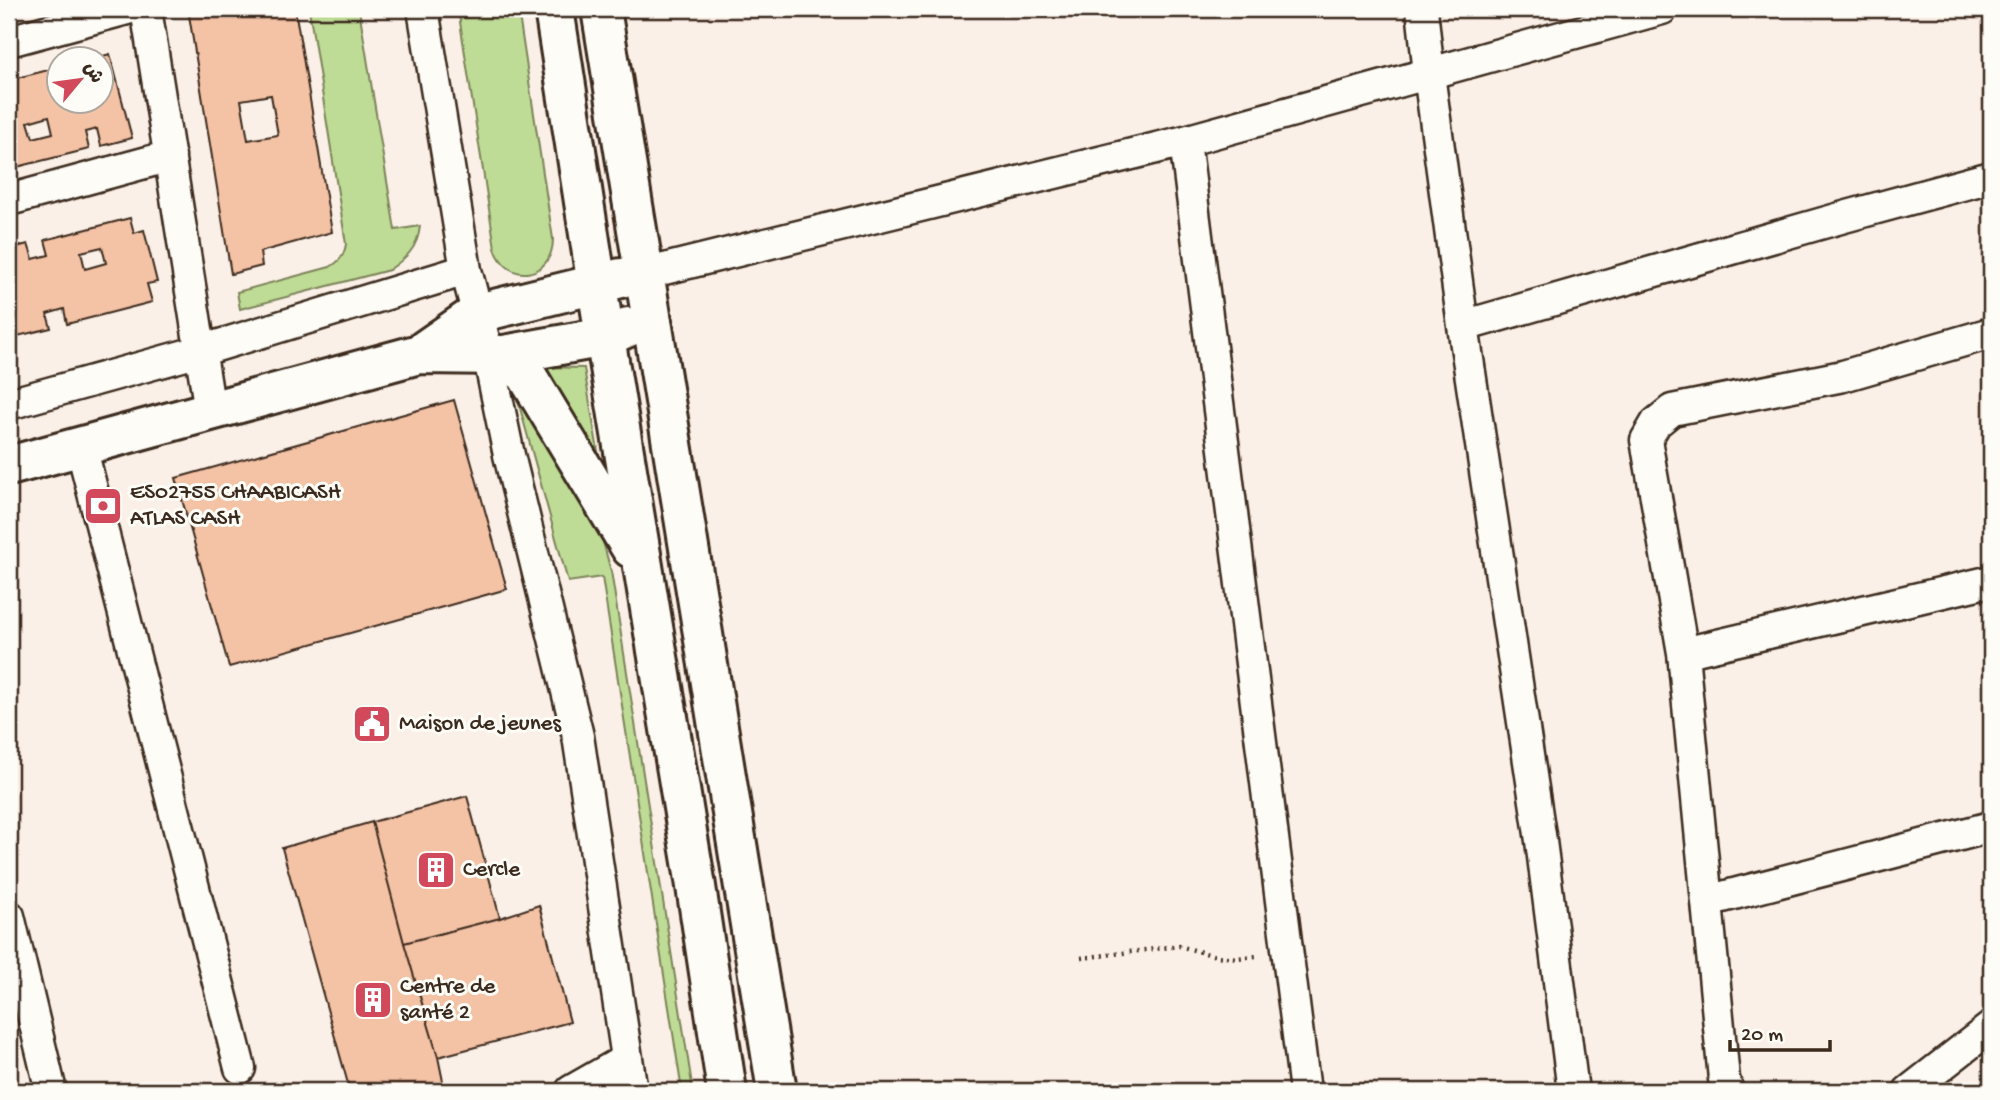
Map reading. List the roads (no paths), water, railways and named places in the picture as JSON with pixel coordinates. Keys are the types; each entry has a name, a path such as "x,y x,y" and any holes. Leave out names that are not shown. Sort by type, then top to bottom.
{"main road":[{"path":"554,9 727,1091"},
{"path":"601,9 777,1091"},
{"path":"419,354 478,313 644,274"},
{"path":"9,466 419,354 496,354 605,337 650,317"},
{"path":"496,354 526,374 621,528 644,571"}],"street":[{"path":"9,41 127,9"},
{"path":"146,9 210,411"},
{"path":"423,9 466,270 478,313 496,354 509,455 578,736 632,1091"},
{"path":"1422,9 1463,326 1541,841 1573,1091"},
{"path":"644,274 1185,141 1662,9"},
{"path":"1185,141 1305,1091"},
{"path":"9,200 170,156"},
{"path":"1463,326 1843,216 1991,177"},
{"path":"9,404 200,351 466,270"},
{"path":"1728,1091 1724,1079 1683,653 1646,440 1656,423 1672,410 1843,376 1991,333"},
{"path":"81,446 240,1068"},
{"path":"1683,653 1991,582"},
{"path":"1707,901 1991,827"},
{"path":"9,916 51,1091"},
{"path":"1909,1091 1991,1027"},
{"path":"571,1091 627,1059"}],"place":[{"name":"ES02755 CHAABICASH ATLAS CASH","path":"103,506"},
{"name":"Maison de jeunes","path":"372,724"},
{"name":"Cercle","path":"436,870"},
{"name":"Centre de santé 2","path":"373,1000"}]}
